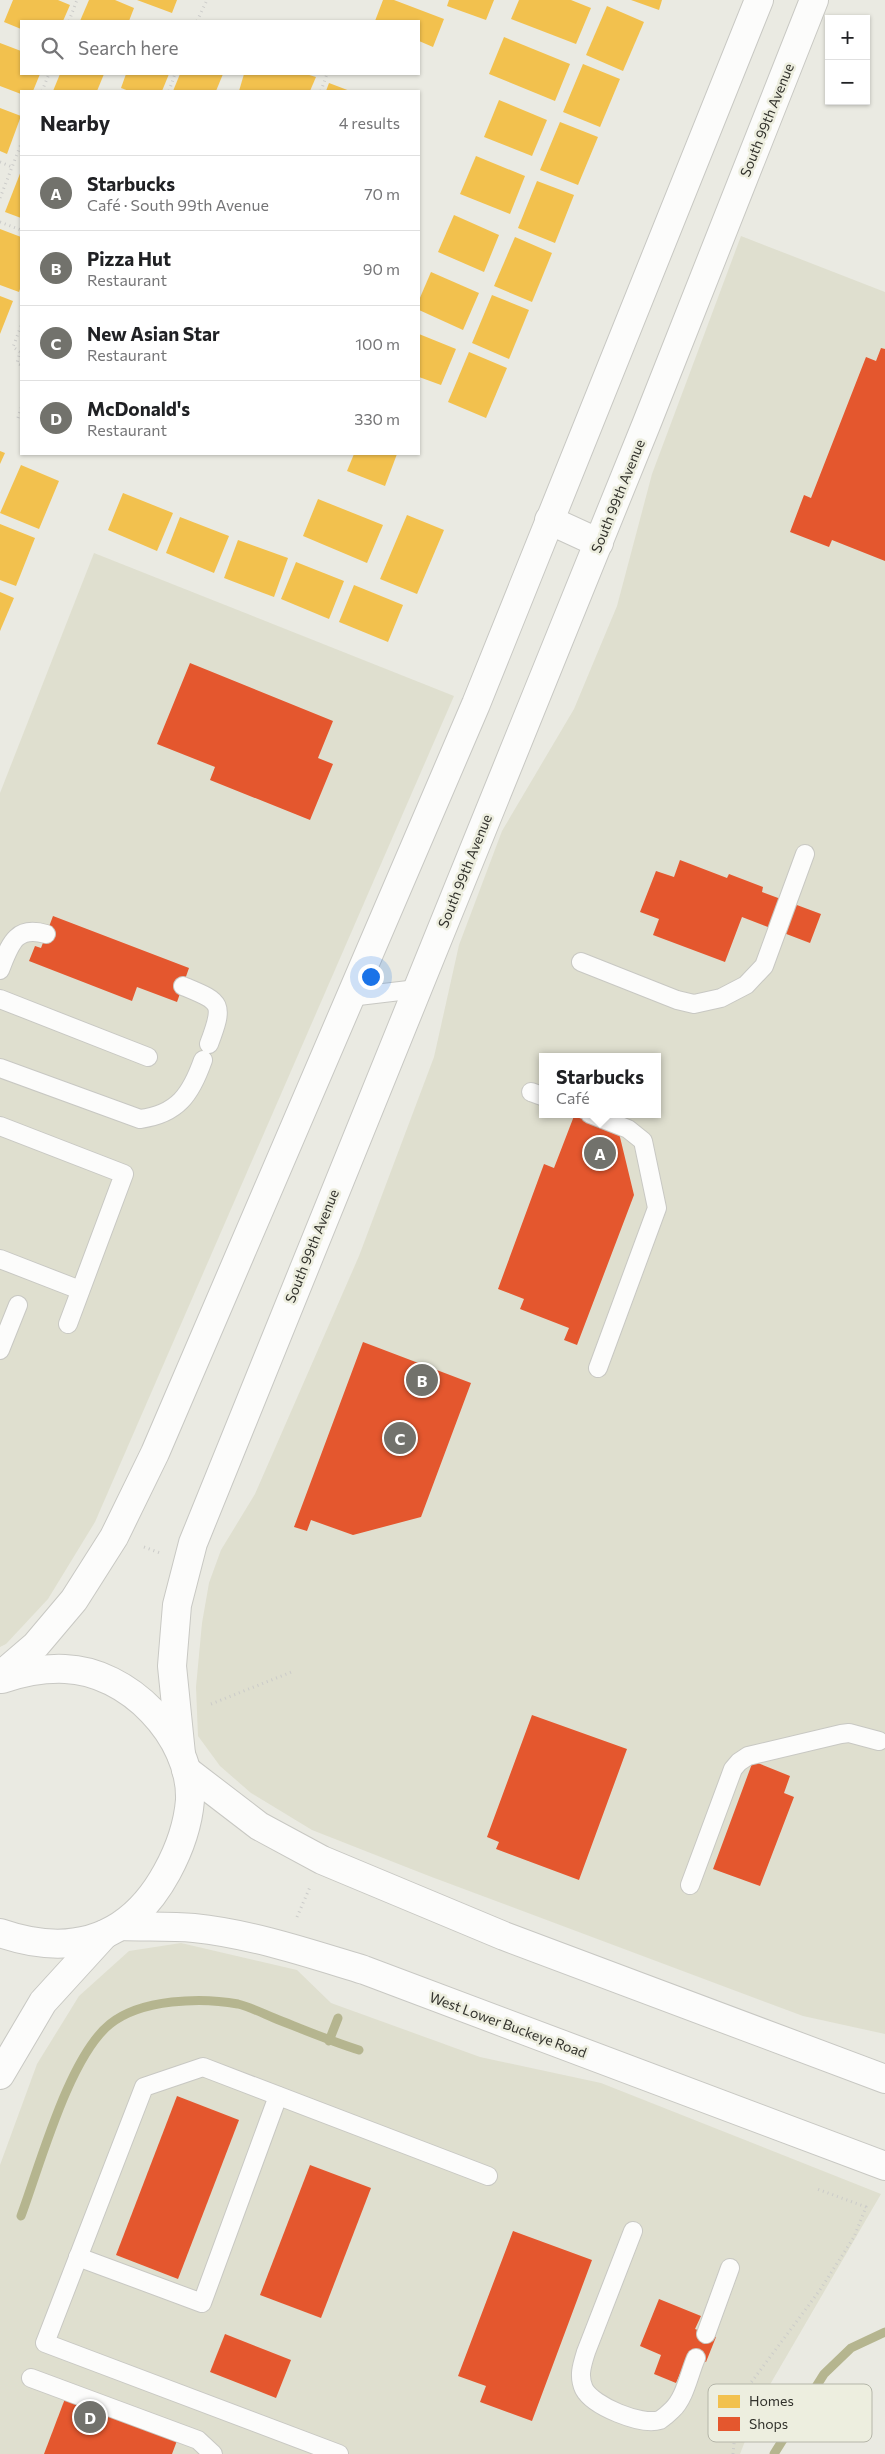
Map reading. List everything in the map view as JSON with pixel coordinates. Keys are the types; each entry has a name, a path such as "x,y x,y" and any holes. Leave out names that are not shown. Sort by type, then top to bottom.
{"main road":[{"path":"0,1678 36,1645 74,1600 114,1537 155,1453 476,704 759,0"},
{"name":"South 99th Avenue","path":"113,1930 145,1906 177,1854 185,1828 190,1799 172,1666 177,1604 187,1563 417,989 599,543 814,0"},
{"path":"550,520 599,543"},
{"path":"0,1678 30,1670 67,1669 103,1678 136,1696 162,1722 184,1762 259,1826 322,1860 504,1936 885,2079"},
{"name":"West Lower Buckeye Road","path":"113,1930 193,1928 240,1935 285,1946 364,1970 885,2166"},
{"path":"0,1934 26,1941 53,1944 79,1942 113,1930"},
{"path":"0,2075 43,2002 113,1930"}],"lane":[{"path":"581,962 677,1000 694,1004 721,998 746,984 764,966 805,854"},
{"path":"0,970 8,950 19,934 32,930 46,934"},
{"path":"0,1068 140,1118 151,1117 171,1110 181,1102 194,1086 219,1012 218,1004 212,998 183,986"},
{"path":"350,997 417,989"},
{"path":"0,999 148,1057"},
{"path":"598,1368 657,1208 643,1141 628,1129 600,1118"},
{"path":"0,1126 124,1174 68,1324"},
{"path":"0,1259 80,1290"},
{"path":"0,1350 18,1305"},
{"path":"690,1885 733,1769 739,1762 748,1756 841,1734 879,1741"},
{"path":"339,2454 45,2343 144,2087 203,2068 488,2176"},
{"path":"78,2257 202,2302 278,2096"},
{"path":"633,2231 586,2352 580,2372 583,2388 590,2399 613,2411 639,2420 660,2420 673,2410 680,2399 696,2358"},
{"path":"706,2334 730,2268"},
{"path":"31,2378 213,2454"}],"path":[{"path":"69,20 77,0"},
{"path":"197,20 207,0"},
{"path":"42,90 49,75"},
{"path":"169,90 176,75"},
{"path":"320,90 327,75"},
{"path":"0,198 20,147"},
{"path":"0,162 12,167"},
{"path":"0,222 20,230"},
{"path":"20,329 13,347 20,352 17,363 20,364"},
{"path":"18,418 20,411"},
{"path":"144,1547 164,1554"},
{"path":"211,1704 294,1671"},
{"path":"297,1917 310,1887"},
{"path":"750,2384 820,2290 854,2238 866,2207 817,2188"}],"shaded area":[{"path":"741,236 885,292 885,2034 803,2016 429,1876 312,1830 251,1793 220,1766 198,1736 196,1687 202,1623 209,1583 221,1550 255,1494 359,1256 434,1057 459,945 502,831 574,709 617,606 652,474"},
{"path":"94,553 454,696 95,1522 48,1599 6,1644 0,1647 0,793"},
{"path":"181,1943 297,1970 331,2003 480,2057 601,2083 881,2194 770,2384 708,2384 708,2442 745,2442 740,2454 0,2454 0,2165 37,2064 79,1996 129,1951"}],"building: Homes":[{"path":"13,0 58,0 70,5 63,20 20,20 20,29 4,22"},
{"path":"89,0 115,0 134,8 129,20 80,20"},
{"path":"137,0 177,0 172,13"},
{"path":"383,0 394,0 444,19 433,47 420,41 420,20 375,20"},
{"path":"449,0 494,0 486,20 447,6"},
{"path":"519,0 571,0 591,8 576,44 511,19"},
{"path":"631,0 662,0 659,10"},
{"path":"607,6 644,22 623,71 586,55"},
{"path":"504,37 570,64 555,101 489,74"},
{"path":"0,43 20,51 20,75 40,75 33,90 20,90 20,94 0,86"},
{"path":"583,64 620,79 600,127 563,112"},
{"path":"60,75 104,75 97,90 53,90"},
{"path":"126,75 169,75 162,90 126,90 121,88"},
{"path":"180,75 223,75 216,90 173,90"},
{"path":"244,75 309,75 316,77 310,90 239,90"},
{"path":"329,83 347,90 326,90"},
{"path":"499,100 547,120 532,156 484,137"},
{"path":"0,108 20,116 20,119 7,154 0,151"},
{"path":"560,122 598,137 578,185 540,170"},
{"path":"476,156 525,176 510,214 460,194"},
{"path":"20,174 20,218 5,212"},
{"path":"537,181 574,195 555,243 518,228"},
{"path":"454,215 499,235 484,272 438,252"},
{"path":"0,229 20,237 20,289 19,292 0,285"},
{"path":"515,237 552,253 532,302 494,286"},
{"path":"431,272 479,293 463,330 420,310 420,298"},
{"path":"492,295 529,310 509,359 472,343"},
{"path":"0,296 13,301 0,334"},
{"path":"420,334 456,349 441,385 420,377"},
{"path":"469,352 507,368 486,418 448,402"},
{"path":"0,451 5,453 0,464"},
{"path":"354,455 397,455 385,486 347,471"},
{"path":"21,465 59,481 39,529 0,513"},
{"path":"123,493 173,513 157,551 108,530"},
{"path":"318,499 383,525 367,563 303,536"},
{"path":"407,515 444,530 417,594 380,579"},
{"path":"180,517 229,536 214,573 166,553"},
{"path":"0,524 35,538 16,586 0,580"},
{"path":"238,540 288,558 274,597 224,578"},
{"path":"296,562 344,581 329,619 281,599"},
{"path":"354,585 403,605 388,642 339,622"},
{"path":"0,592 14,598 0,631"}],"building: Shops":[{"path":"881,348 885,349 885,561 832,540 829,547 790,532 804,495 811,498 866,357 876,361"},
{"path":"190,663 333,721 318,758 333,764 310,820 210,780 215,767 157,744"},
{"path":"680,860 727,878 729,874 763,887 762,892 821,914 810,943 742,917 725,962 653,935 659,919 640,912 656,871 674,877"},
{"path":"53,916 189,968 177,1002 137,987 132,1001 29,961 35,946 41,948"},
{"path":"573,1118 579,1118 619,1133 634,1195 577,1345 564,1340 569,1328 520,1309 524,1299 498,1289 544,1164 554,1168"},
{"path":"363,1342 471,1383 421,1517 353,1535 311,1520 307,1531 294,1527"},
{"path":"532,1715 627,1749 579,1880 496,1849 499,1842 487,1837"},
{"path":"753,1761 790,1776 784,1793 794,1797 760,1886 713,1869"},
{"path":"177,2096 239,2120 178,2279 116,2255"},
{"path":"310,2165 371,2188 321,2318 260,2295"},
{"path":"513,2231 592,2260 532,2421 480,2402 486,2386 458,2376"},
{"path":"659,2299 701,2316 695,2329 716,2337 706,2362 688,2355 676,2383 654,2374 661,2355 640,2346"},
{"path":"225,2334 291,2360 276,2398 210,2372"},
{"path":"66,2396 178,2438 172,2454 44,2454"}],"waterway":[{"path":"21,2216 57,2113 81,2061 95,2040 110,2024 123,2016 138,2009 172,2002 207,2001 238,2004 359,2050"},
{"path":"329,2041 338,2018"},
{"path":"818,2384 824,2374 851,2348 885,2332"},
{"path":"774,2454 782,2442"}],"place":[{"name":"Starbucks","path":"600,1153"},
{"name":"Pizza Hut","path":"422,1380"},
{"name":"New Asian Star","path":"400,1438"},
{"name":"McDonald's","path":"90,2417"}]}
